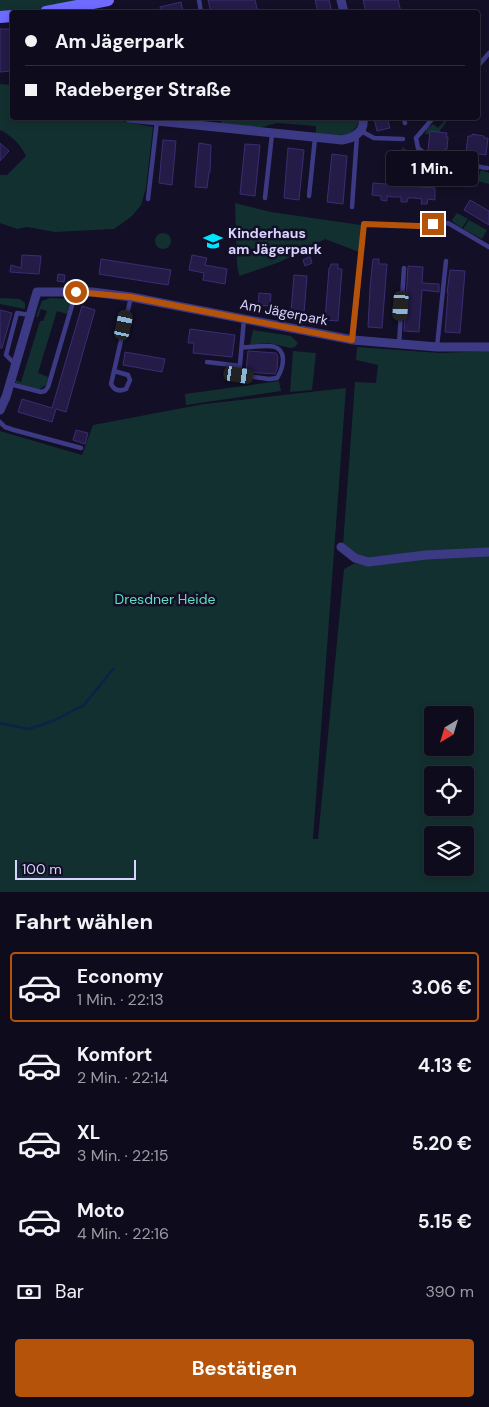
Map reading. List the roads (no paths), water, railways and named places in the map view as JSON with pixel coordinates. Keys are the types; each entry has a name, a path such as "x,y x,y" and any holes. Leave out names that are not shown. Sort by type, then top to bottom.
{"main road":[{"path":"68,10 91,8 108,0"}],"street":[{"path":"148,120 342,140 349,139 359,132 364,123 363,120"},
{"name":"Am Jägerpark","path":"0,410 16,365 37,292 76,292 131,297 352,340 438,347 489,347"},
{"path":"341,547 354,558 368,562 426,555 489,552"}],"lane":[{"path":"480,64 489,53"},
{"path":"431,120 416,138 418,148 422,152 436,158 453,159 487,168"},
{"path":"148,199 157,121"},
{"path":"352,207 359,132 374,138 403,139"},
{"path":"265,198 272,134"},
{"path":"309,196 315,138"},
{"path":"352,340 364,224 419,226 448,223 489,247"},
{"path":"438,347 446,261"},
{"path":"399,344 404,268"},
{"path":"10,384 41,392 45,391 48,387 76,292"},
{"path":"114,371 128,375 130,380 126,389 118,391 110,384 131,297"},
{"path":"242,347 278,347 281,350 283,360 281,372 275,379 239,375 244,319"},
{"path":"206,362 240,366"},
{"path":"0,422 5,427 14,430 81,448"}],"waterway":[{"path":"0,723 29,729 55,720 84,705 113,669"}],"place":[{"name":"Kinderhaus am Jägerpark","path":"213,241"}],"park label":[{"name":"Dresdner Heide","path":"165,599"}]}
